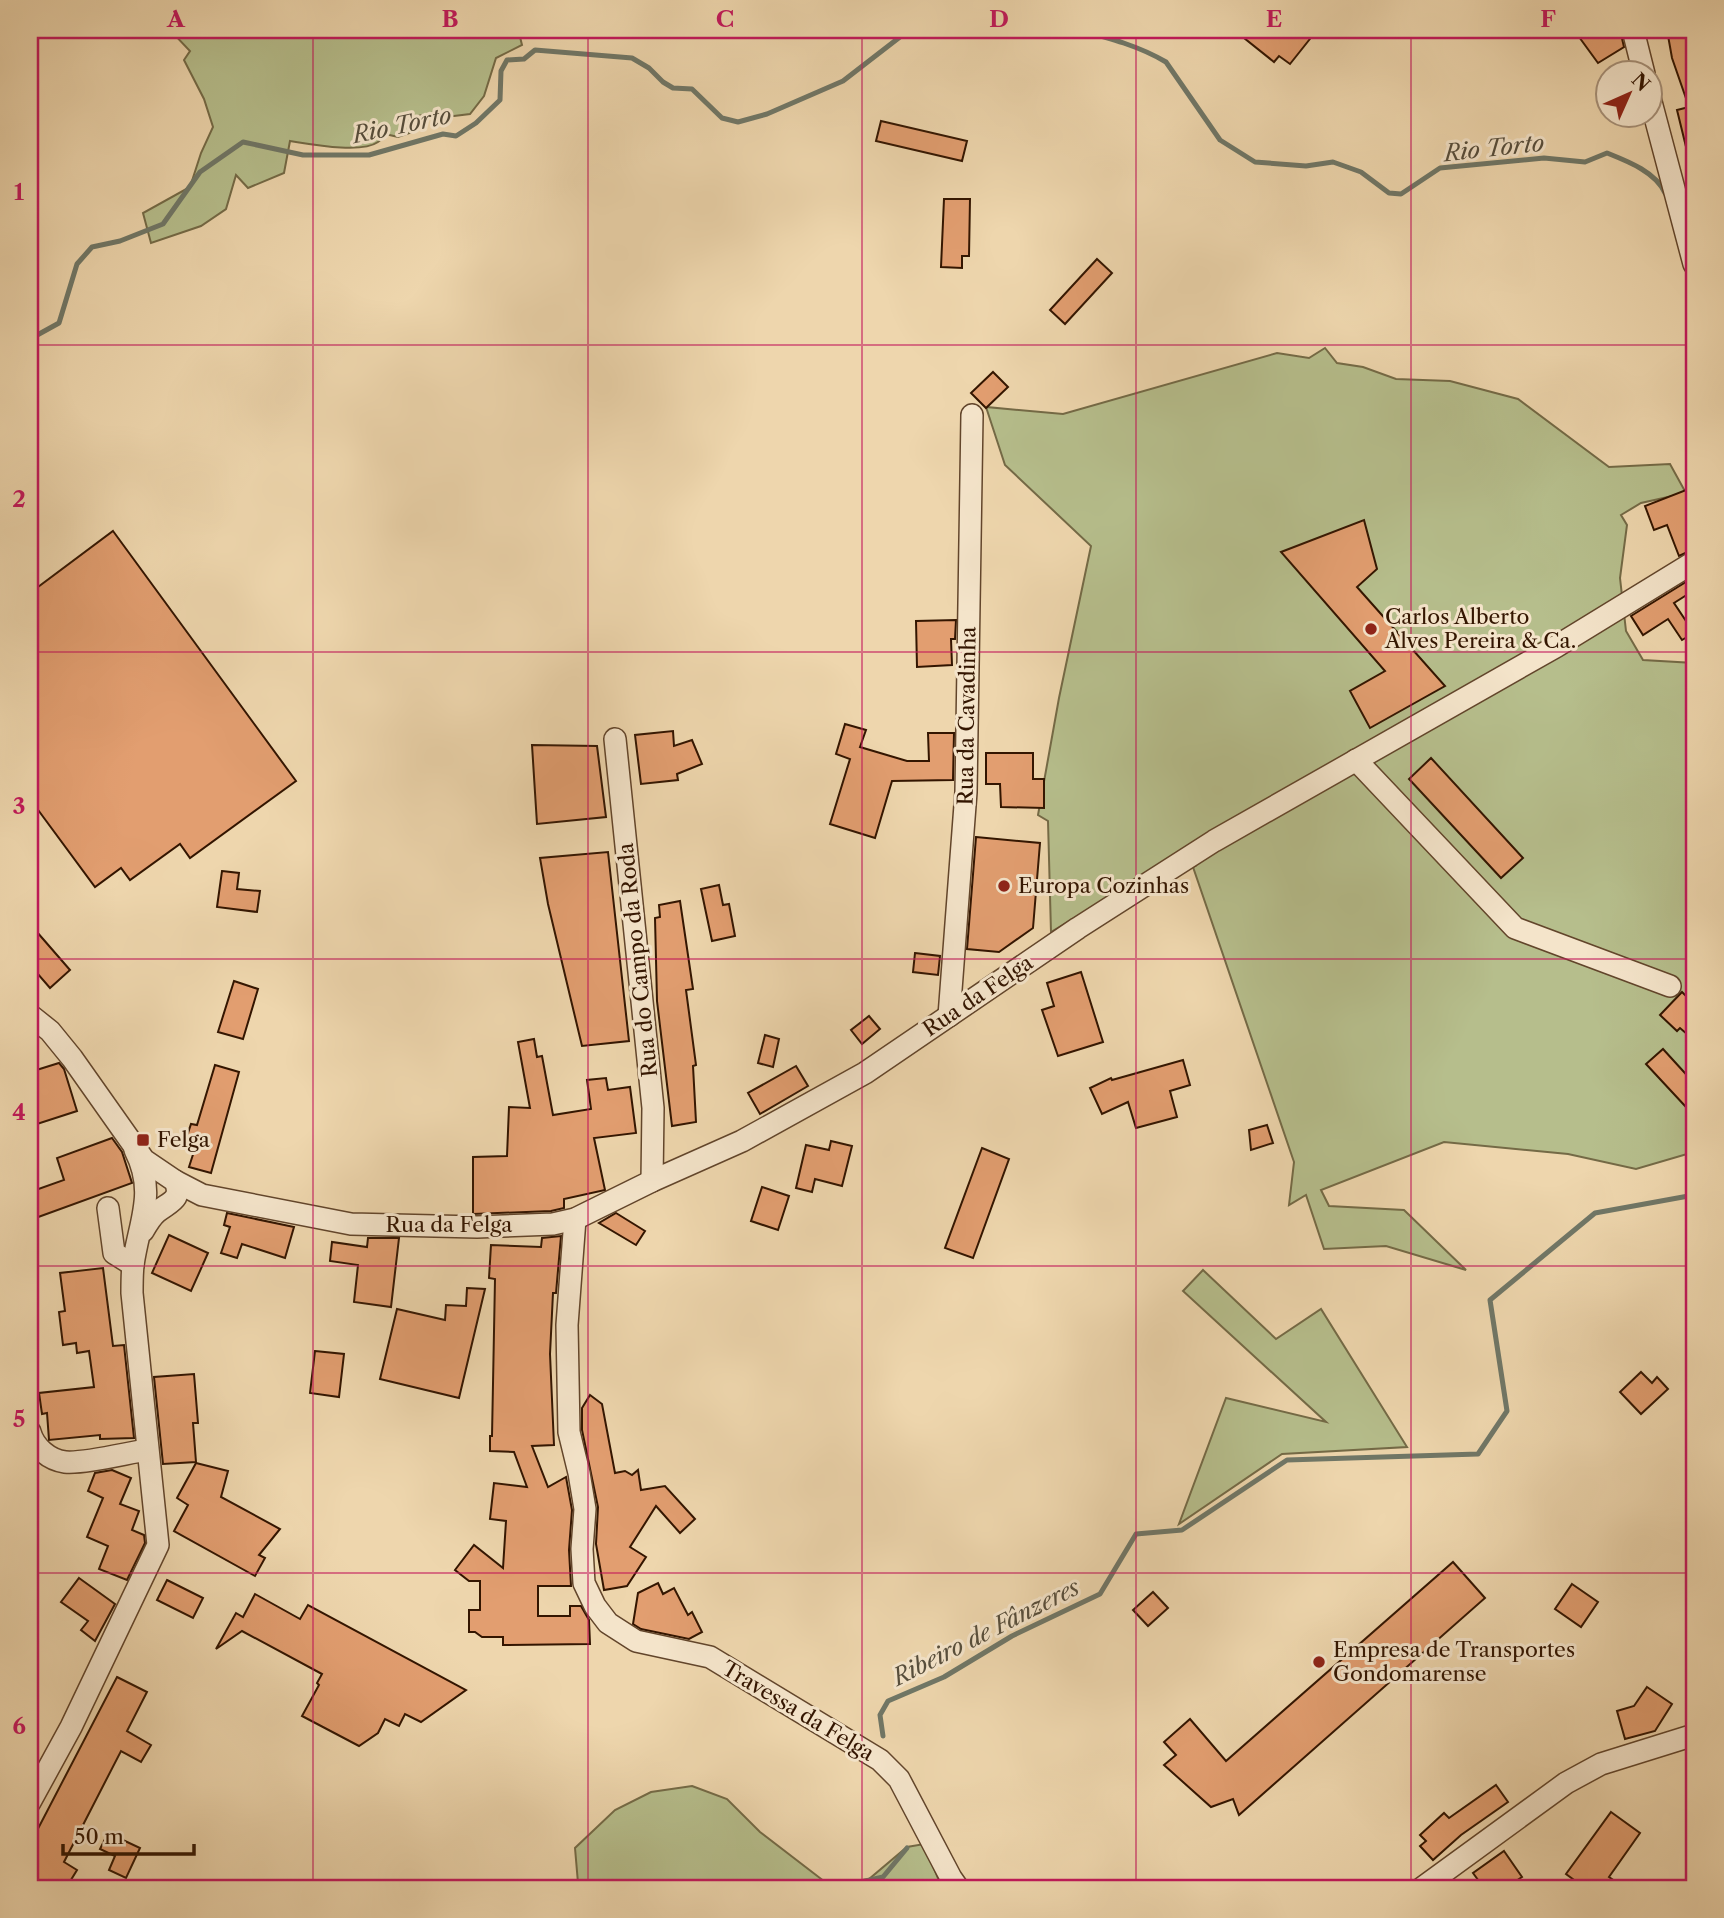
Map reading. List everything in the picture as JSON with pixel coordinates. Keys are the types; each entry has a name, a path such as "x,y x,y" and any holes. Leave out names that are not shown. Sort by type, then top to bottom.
{"street":[{"path":"1633,30 1640,60"},
{"path":"1659,130 1694,264"},
{"name":"Rua da Cavadinha","path":"949,1016 966,792 972,415"},
{"name":"Rua da Felga","path":"161,1191 202,1195 351,1224 477,1227 553,1224 575,1219 742,1141 865,1073 1078,928 1214,841 1557,646 1694,562"},
{"name":"Rua do Campo da Roda","path":"615,739 653,1108 652,1181"},
{"path":"1356,760 1515,928 1670,986"},
{"path":"30,1015 50,1031 72,1058 161,1191 138,1242 133,1265 132,1293 158,1545 71,1727 30,1802"},
{"path":"108,1208 114,1252 133,1265"},
{"name":"Travessa da Felga","path":"575,1219 567,1325 569,1432 585,1509 582,1549 584,1583 595,1606 608,1623 636,1641 710,1657 880,1760 899,1779 958,1888"},
{"path":"30,1432 33,1443 45,1454 65,1462 147,1450"},
{"path":"1422,1888 1566,1783 1601,1764 1694,1735"}],"green space":[{"path":"170,30 446,30 469,33 473,30 505,30 520,37 522,45 496,58 484,96 470,114 454,116 435,112 418,116 418,130 398,137 385,134 370,146 335,147 290,141 284,173 248,188 236,175 226,209 201,226 151,243 143,213 190,187 213,127 204,99 184,60 190,51"},
{"path":"1325,348 1337,363 1363,367 1396,379 1450,381 1518,399 1609,467 1670,464 1686,493 1641,503 1621,515 1627,525 1620,578 1626,631 1643,660 1694,663 1694,1152 1636,1169 1568,1154 1444,1142 1321,1190 1329,1206 1404,1210 1466,1270 1386,1246 1324,1249 1306,1195 1289,1205 1294,1162 1193,867 1195,866 1179,855 1051,932 1048,821 1038,815 1091,546 1005,465 986,407 1063,414 1277,353 1309,358"},
{"path":"1203,1270 1276,1339 1321,1309 1407,1447 1282,1454 1179,1524 1226,1398 1326,1422 1183,1291"},
{"path":"692,1786 727,1799 760,1832 829,1885 869,1879 907,1847 924,1844 942,1888 585,1888 578,1883 575,1848 615,1810 651,1792"}],"building":[{"path":"1234,30 1317,30 1290,64 1279,56 1274,62"},
{"path":"1574,30 1620,30 1624,47 1603,60 1596,60"},
{"path":"1667,30 1694,30 1694,158 1689,159 1677,110 1689,107 1672,58"},
{"path":"881,121 967,141 962,161 876,141"},
{"path":"944,199 970,199 969,256 962,256 962,268 941,267"},
{"path":"1097,259 1112,273 1065,324 1050,310"},
{"path":"993,372 1008,387 986,408 971,393"},
{"path":"1686,490 1694,512 1694,549 1679,556 1667,525 1654,530 1645,506"},
{"name":"Carlos Alberto Alves Pereira & Ca.","path":"1364,520 1377,569 1357,587 1445,686 1370,728 1350,691 1385,671 1281,552"},
{"path":"113,531 296,781 190,858 180,844 130,880 121,868 95,887 30,799 30,593"},
{"path":"1694,577 1694,592 1674,603 1694,633 1682,640 1668,619 1643,635 1631,616"},
{"path":"956,620 955,639 951,639 952,665 917,667 916,621"},
{"path":"845,724 866,730 860,747 907,761 929,761 928,733 954,733 953,780 892,781 875,838 830,824 850,759 836,754"},
{"path":"673,731 674,746 692,740 702,764 677,774 678,780 641,784 635,735"},
{"path":"532,745 597,746 606,817 537,824"},
{"path":"986,753 1033,753 1033,779 1044,779 1044,808 1001,807 1000,784 986,784"},
{"path":"1431,758 1523,858 1501,878 1409,779"},
{"name":"Europa Cozinhas","path":"976,837 1040,843 1033,928 999,952 967,949"},
{"path":"608,852 629,1041 582,1046 548,904 540,858"},
{"path":"222,871 239,873 237,889 260,891 257,912 217,907"},
{"path":"719,885 723,905 729,904 735,936 712,941 701,889"},
{"path":"680,901 693,989 686,990 696,1065 693,1066 696,1122 672,1126 657,1001 655,918 660,917 659,905"},
{"path":"30,924 70,970 50,988 30,965"},
{"path":"915,953 940,956 938,975 913,972"},
{"path":"1081,972 1103,1042 1058,1056 1042,1010 1054,1006 1047,983"},
{"path":"234,981 258,989 243,1039 218,1032"},
{"path":"1682,992 1694,1004 1694,1040 1680,1028 1677,1031 1660,1015"},
{"path":"869,1016 880,1029 862,1044 851,1030"},
{"path":"765,1035 779,1039 773,1067 758,1063"},
{"path":"534,1039 537,1057 542,1056 553,1115 591,1109 587,1080 606,1078 608,1090 630,1087 636,1133 594,1138 605,1190 564,1199 564,1208 551,1211 473,1214 473,1157 507,1156 509,1107 530,1108 518,1042"},
{"path":"1663,1049 1694,1083 1694,1100 1686,1107 1646,1064"},
{"path":"1183,1060 1190,1085 1170,1091 1177,1117 1136,1128 1128,1102 1102,1114 1090,1088 1111,1078 1112,1080"},
{"path":"59,1063 64,1069 77,1111 37,1124 30,1102 30,1072"},
{"path":"215,1065 239,1072 211,1173 189,1167 197,1142 186,1139 191,1124 197,1125"},
{"path":"796,1066 808,1086 760,1114 748,1093"},
{"path":"1267,1125 1273,1143 1251,1150 1249,1130"},
{"path":"112,1138 122,1152 132,1183 30,1220 30,1192 64,1180 57,1158"},
{"path":"831,1141 852,1146 842,1186 815,1179 812,1192 796,1188 806,1145 829,1150"},
{"path":"982,1148 1009,1159 973,1258 945,1248"},
{"path":"762,1187 789,1196 778,1230 751,1221"},
{"path":"227,1213 294,1227 285,1258 242,1244 237,1258 221,1253 230,1227 224,1225"},
{"path":"616,1213 645,1231 636,1245 599,1223"},
{"path":"169,1235 208,1253 191,1291 152,1273"},
{"path":"561,1236 556,1293 553,1293 550,1354 554,1445 532,1446 548,1487 566,1477 572,1510 569,1550 571,1586 538,1586 538,1616 570,1616 570,1606 581,1606 589,1620 590,1644 503,1645 503,1637 482,1637 475,1632 469,1632 469,1610 480,1610 480,1581 469,1581 455,1570 474,1545 503,1568 506,1521 490,1519 494,1483 527,1487 514,1452 490,1451 495,1279 489,1278 491,1245 541,1247 542,1238"},
{"path":"368,1238 399,1238 391,1307 354,1302 358,1265 330,1261 332,1242 367,1247"},
{"path":"103,1268 113,1346 124,1345 134,1438 100,1439 100,1435 49,1440 47,1413 42,1414 39,1393 94,1387 89,1351 77,1353 76,1343 63,1345 59,1312 65,1311 60,1273"},
{"path":"467,1288 485,1289 459,1398 380,1379 397,1309 445,1320 446,1305 466,1306"},
{"path":"315,1351 344,1354 339,1397 310,1393"},
{"path":"1641,1372 1652,1383 1657,1377 1668,1389 1641,1414 1620,1392"},
{"path":"194,1374 198,1423 193,1423 196,1462 163,1464 154,1377"},
{"path":"590,1395 602,1404 615,1473 625,1471 632,1475 638,1470 641,1490 665,1486 695,1519 680,1533 656,1506 630,1547 646,1557 627,1586 604,1590 596,1544 598,1507 582,1430 582,1408"},
{"path":"196,1463 228,1471 221,1497 280,1529 259,1555 265,1558 255,1576 174,1531 188,1505 177,1498"},
{"path":"112,1470 131,1478 120,1504 139,1511 132,1530 144,1535 145,1543 127,1580 99,1569 108,1546 87,1537 103,1498 88,1491 95,1473"},
{"path":"1453,1562 1485,1598 1239,1815 1233,1799 1211,1807 1164,1765 1176,1755 1164,1742 1190,1719 1226,1761"},
{"path":"79,1578 115,1604 95,1641 81,1630 88,1621 61,1602"},
{"path":"167,1580 203,1598 193,1618 157,1600"},
{"path":"658,1583 663,1594 674,1588 688,1615 692,1612 702,1632 689,1639 641,1629 633,1624 638,1593"},
{"path":"1572,1584 1598,1602 1581,1627 1555,1609"},
{"path":"1153,1592 1168,1608 1148,1626 1133,1610"},
{"path":"255,1594 300,1619 308,1605 466,1690 421,1722 405,1714 399,1726 385,1719 378,1733 359,1746 302,1716 322,1674 242,1631 216,1649 236,1613 243,1617"},
{"path":"117,1677 147,1692 127,1731 151,1745 141,1762 121,1751 64,1862 77,1870 66,1888 46,1888 30,1879 30,1844"},
{"path":"1647,1687 1672,1704 1655,1731 1625,1739 1617,1711 1634,1706"},
{"path":"1496,1785 1508,1802 1461,1835 1433,1860 1420,1846 1426,1841 1420,1835 1444,1813 1449,1818"},
{"path":"1611,1812 1640,1833 1609,1877 1625,1888 1585,1888 1566,1874"},
{"path":"108,1833 140,1848 126,1878 109,1870 115,1856 100,1849"},
{"path":"1504,1851 1522,1877 1505,1888 1484,1888 1473,1873"}],"waterway":[{"name":"Rio Torto","path":"30,339 59,323 77,264 92,247 120,241 163,224 200,172 243,142 303,155 369,155 443,134 456,136 476,123 500,100 501,71 507,60 524,59 535,50 632,58 673,88 692,89 722,118 738,122 767,114 843,81 909,30"},
{"name":"Rio Torto","path":"1079,30 1135,47 1166,62 1220,140 1255,162 1306,166 1333,162 1361,172 1389,193 1401,194 1440,168 1544,158 1585,162 1607,153 1648,173 1665,193"},
{"name":"Rio Torto","path":"1688,193 1694,188"},
{"name":"Ribeiro de Fânzeres","path":"883,1736 880,1715 888,1701 944,1677 1012,1636 1100,1594 1136,1534 1182,1530 1287,1460 1478,1454 1507,1411 1490,1300 1595,1213 1694,1195"},
{"name":"Ribeiro de Fânzeres","path":"835,1888 883,1877 907,1848"}],"place":[{"name":"Carlos Alberto Alves Pereira & Ca.","path":"1371,629"},
{"name":"Europa Cozinhas","path":"1004,886"},
{"name":"Felga","path":"143,1140"},
{"name":"Empresa de Transportes Gondomarense","path":"1319,1662"}]}
